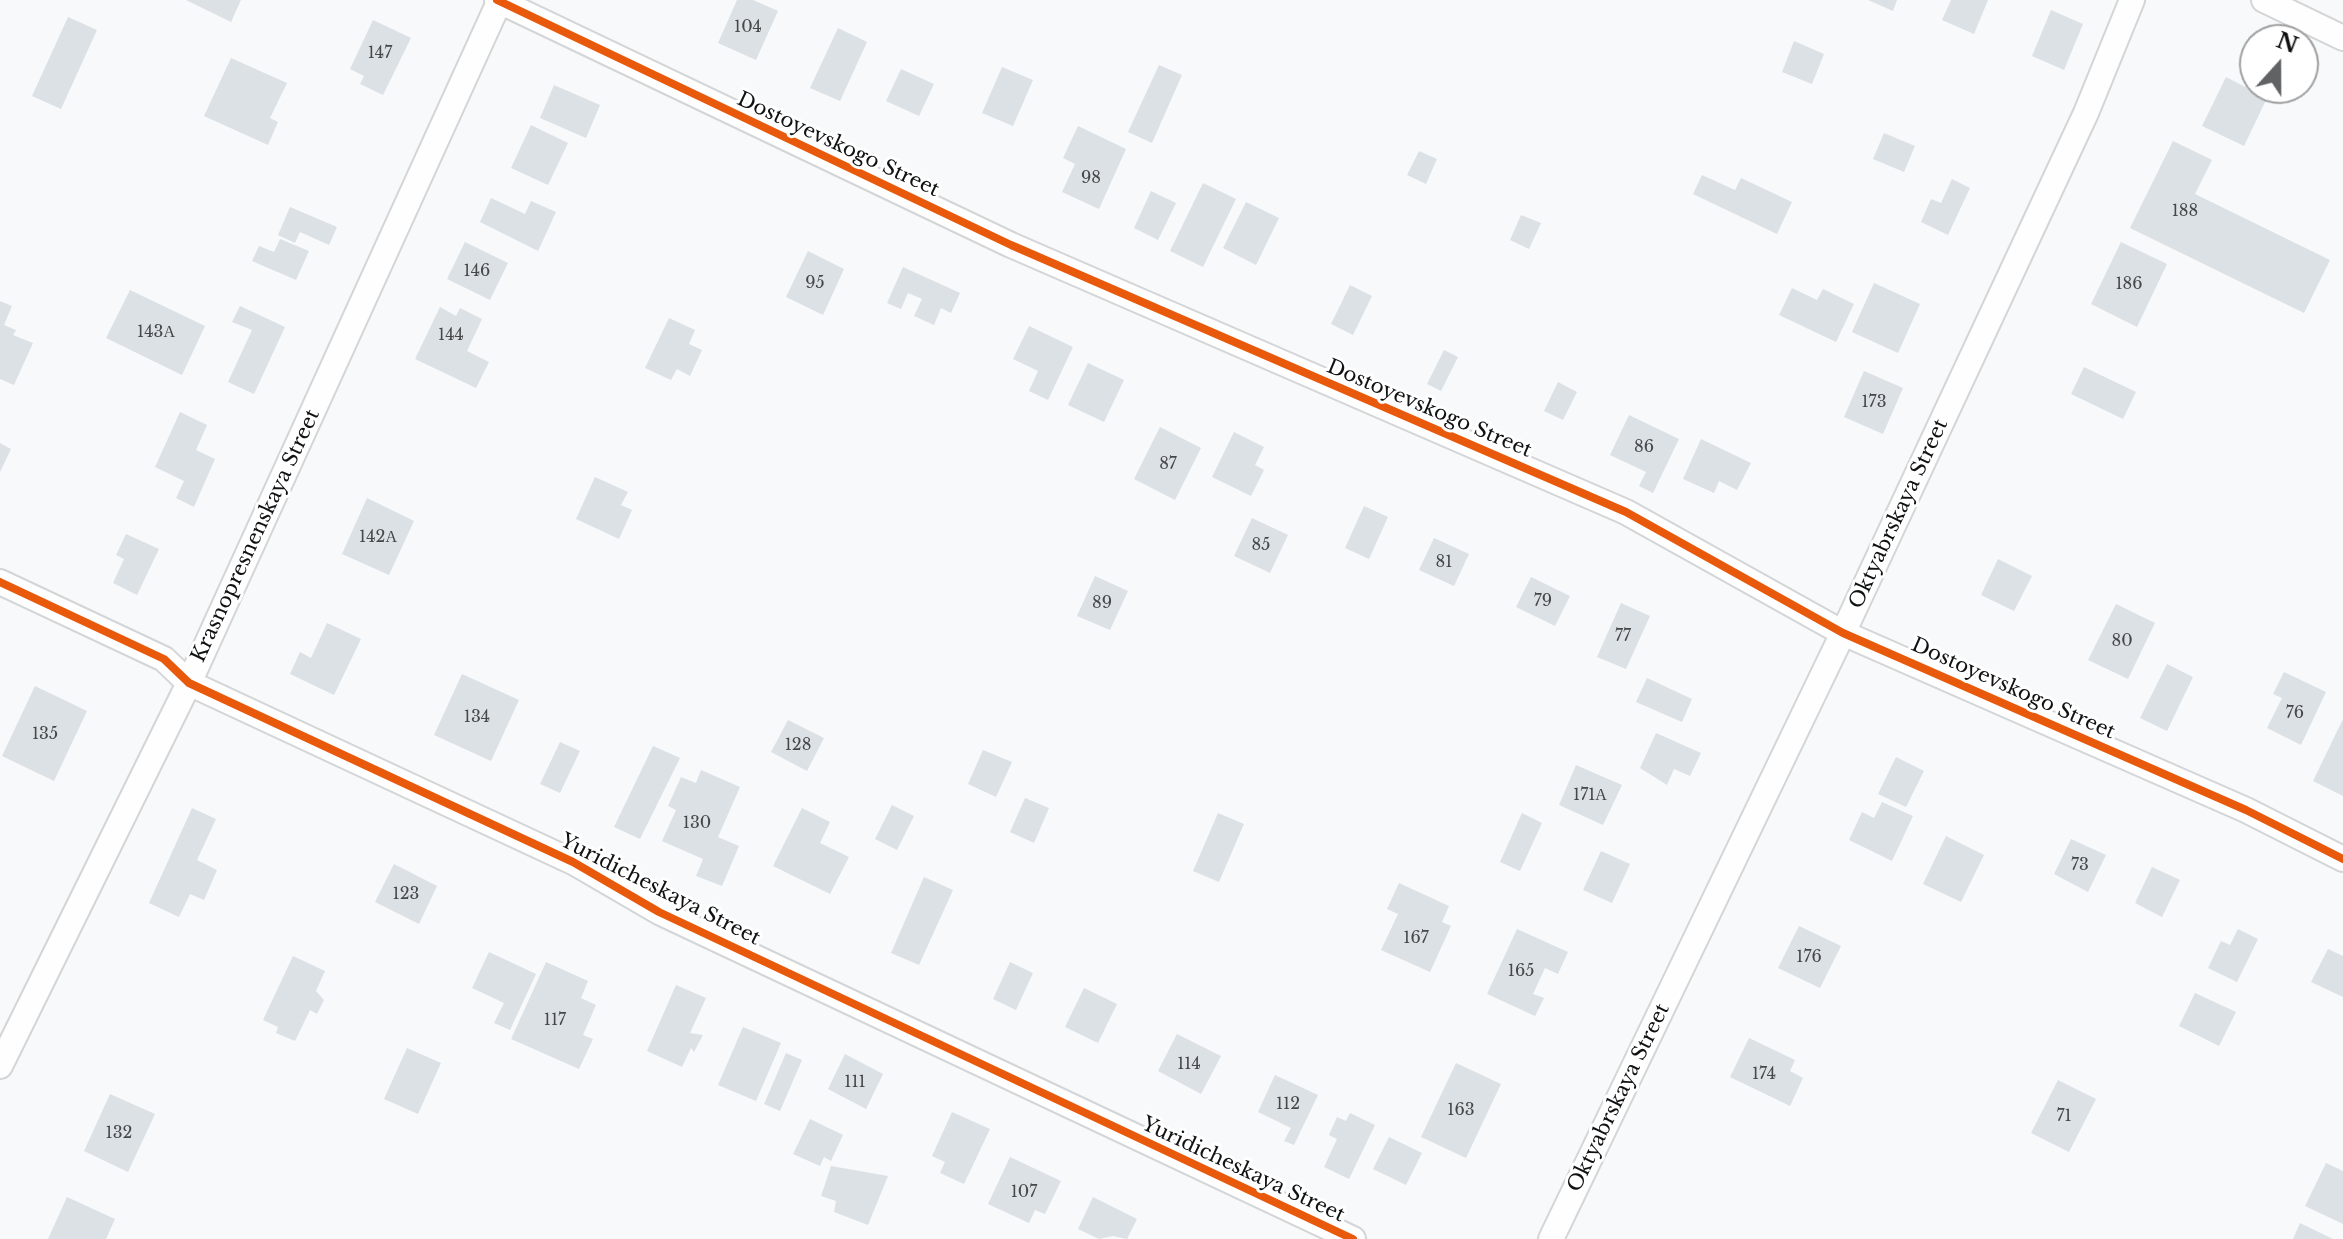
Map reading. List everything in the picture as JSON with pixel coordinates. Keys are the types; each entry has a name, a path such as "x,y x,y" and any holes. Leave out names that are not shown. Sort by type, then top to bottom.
{"street":[{"name":"Dostoyevskogo Street","path":"499,0 1011,245 1626,512 1843,633 2246,810 2343,859"},
{"name":"Krasnopresnenskaya Street","path":"0,1066 189,683 499,0"},
{"name":"Oktyabrskaya Street","path":"1551,1239 1843,633 2086,113 2132,0"},
{"path":"2264,0 2343,38"},
{"name":"Yuridicheskaya Street","path":"0,582 164,659 189,683 573,862 659,912 1353,1239"}],"building":[{"path":"186,0 241,0 231,22"},
{"path":"737,0 753,0 778,11 756,60 718,43"},
{"path":"1868,0 1897,0 1893,11"},
{"path":"1951,0 1988,0 1974,34 1942,20"},
{"path":"2051,10 2083,24 2064,70 2032,56"},
{"path":"68,17 97,30 61,109 32,96"},
{"path":"373,20 411,38 383,95 360,84 364,76 350,69"},
{"path":"838,28 867,42 840,101 810,88"},
{"path":"1794,41 1824,54 1812,84 1782,72"},
{"path":"231,58 287,83 270,118 278,122 268,145 204,116"},
{"path":"1159,65 1182,75 1152,143 1128,132"},
{"path":"1002,67 1033,80 1013,126 982,113"},
{"path":"901,69 934,84 919,116 886,101"},
{"path":"2226,77 2239,84 2239,104 2264,104 2244,146 2202,126"},
{"path":"554,85 600,105 586,138 540,118"},
{"path":"531,125 568,143 548,185 511,168"},
{"path":"1078,126 1126,149 1099,209 1062,192 1075,164 1063,158"},
{"path":"1884,133 1915,146 1904,172 1873,159"},
{"path":"2173,141 2212,160 2195,194 2330,260 2304,313 2130,228"},
{"path":"1419,151 1437,159 1426,184 1407,175"},
{"path":"1702,175 1735,190 1741,178 1792,202 1777,234 1693,194"},
{"path":"1952,179 1970,188 1948,235 1921,222 1931,199 1941,203"},
{"path":"1203,183 1236,199 1203,267 1170,251"},
{"path":"1151,191 1176,203 1158,240 1134,228"},
{"path":"491,198 525,214 531,201 556,212 538,251 480,222"},
{"path":"1246,202 1279,218 1256,265 1223,248"},
{"path":"290,207 337,227 329,245 300,232 295,243 278,235"},
{"path":"1521,215 1541,223 1529,249 1510,240"},
{"path":"280,239 309,251 296,280 252,261 259,246 274,252"},
{"path":"465,242 508,263 490,300 447,279"},
{"path":"2121,242 2167,264 2137,327 2091,304"},
{"path":"808,251 844,269 823,315 786,297"},
{"path":"903,267 960,293 951,313 941,308 934,325 914,316 922,299 908,293 901,309 887,303"},
{"path":"1874,283 1920,304 1898,353 1852,332"},
{"path":"1350,285 1372,296 1353,335 1331,324"},
{"path":"1792,288 1817,300 1823,289 1854,304 1836,342 1779,315"},
{"path":"130,290 205,326 182,375 106,338"},
{"path":"0,301 12,306 4,325 16,330 13,335 33,343 14,385 0,379"},
{"path":"240,306 285,327 254,394 228,382 252,330 232,322"},
{"path":"440,307 456,316 460,308 482,319 467,351 489,362 476,388 415,359"},
{"path":"669,318 695,330 689,344 702,350 690,376 677,369 671,380 645,368"},
{"path":"1029,326 1073,347 1048,400 1029,391 1038,371 1013,359"},
{"path":"1444,350 1458,357 1441,391 1427,384"},
{"path":"1088,363 1124,380 1104,422 1068,405"},
{"path":"2084,367 2136,392 2123,419 2071,394"},
{"path":"1864,371 1903,388 1883,434 1844,417"},
{"path":"1558,382 1577,392 1563,420 1544,411"},
{"path":"180,412 207,425 196,450 215,459 194,507 176,498 184,481 155,467"},
{"path":"1629,415 1679,439 1653,493 1639,486 1646,472 1610,455"},
{"path":"1160,427 1201,448 1175,500 1134,479"},
{"path":"1234,432 1264,447 1255,465 1264,470 1251,496 1212,477"},
{"path":"1701,439 1751,463 1737,490 1719,481 1714,493 1683,479"},
{"path":"0,443 11,449 0,472"},
{"path":"595,477 628,492 621,505 632,510 619,539 576,519"},
{"path":"367,498 414,521 389,575 342,554"},
{"path":"1364,506 1388,517 1369,559 1345,548"},
{"path":"1252,518 1288,535 1270,573 1234,556"},
{"path":"126,534 159,549 137,595 113,583 124,559 116,555"},
{"path":"1434,538 1469,554 1454,586 1419,570"},
{"path":"1998,559 2032,576 2014,611 1981,595"},
{"path":"1095,576 1128,591 1110,630 1077,616"},
{"path":"1531,577 1570,596 1555,626 1516,607"},
{"path":"1621,603 1650,616 1626,669 1597,657"},
{"path":"2116,604 2155,623 2128,679 2088,660"},
{"path":"327,623 361,639 334,695 290,674 300,652 311,658"},
{"path":"2167,664 2193,677 2167,731 2140,718"},
{"path":"2284,672 2326,692 2301,745 2267,728 2282,698 2273,694"},
{"path":"462,674 519,700 491,761 434,735"},
{"path":"1647,678 1692,699 1682,722 1636,702"},
{"path":"35,686 87,711 54,781 2,756"},
{"path":"2343,719 2343,796 2313,781"},
{"path":"788,720 824,738 807,771 771,752"},
{"path":"1656,733 1701,753 1690,776 1674,769 1667,785 1640,768"},
{"path":"560,742 580,751 560,793 540,784"},
{"path":"653,746 680,758 640,839 614,827"},
{"path":"983,750 1012,762 996,797 968,784"},
{"path":"1896,757 1924,771 1906,807 1878,794"},
{"path":"1576,765 1622,785 1603,825 1559,805"},
{"path":"701,770 740,787 718,837 739,846 722,886 696,876 703,859 662,841 676,810 668,806 681,777 696,783"},
{"path":"1025,798 1049,808 1034,843 1010,832"},
{"path":"1882,802 1913,816 1892,861 1849,840 1862,812 1874,818"},
{"path":"892,805 914,816 897,850 875,839"},
{"path":"192,808 216,819 197,860 217,870 204,900 190,894 179,917 149,903"},
{"path":"802,808 830,822 820,843 849,857 830,894 773,866"},
{"path":"1218,813 1244,824 1219,882 1193,871"},
{"path":"1522,813 1542,823 1520,871 1500,862"},
{"path":"1946,836 1984,855 1961,902 1923,884"},
{"path":"2071,839 2106,855 2088,892 2054,874"},
{"path":"1601,851 1630,864 1612,903 1583,890"},
{"path":"394,864 437,886 419,924 375,902"},
{"path":"2152,867 2180,880 2162,917 2135,903"},
{"path":"924,877 953,890 919,965 891,953"},
{"path":"1399,883 1449,906 1442,922 1451,926 1430,972 1381,950 1398,914 1387,909"},
{"path":"1799,926 1841,946 1820,988 1778,968"},
{"path":"1517,929 1568,952 1558,974 1545,968 1533,994 1544,998 1535,1016 1487,994"},
{"path":"2238,929 2258,939 2237,982 2208,968 2221,941 2230,945"},
{"path":"2328,949 2343,956 2343,997 2311,982"},
{"path":"489,952 536,974 510,1030 494,1023 504,1003 472,988"},
{"path":"293,956 325,971 316,991 324,1000 317,1014 310,1010 295,1041 276,1033 278,1027 263,1020"},
{"path":"546,962 588,981 581,998 596,1005 583,1035 593,1039 579,1069 511,1039"},
{"path":"1010,962 1033,973 1016,1010 993,999"},
{"path":"676,985 706,998 690,1033 703,1035 694,1052 691,1048 682,1067 647,1051"},
{"path":"1084,988 1117,1004 1098,1043 1065,1027"},
{"path":"2195,993 2236,1012 2219,1046 2179,1026"},
{"path":"743,1027 781,1043 756,1101 718,1085"},
{"path":"1177,1034 1221,1056 1201,1094 1158,1071"},
{"path":"1749,1038 1795,1060 1790,1071 1803,1078 1790,1106 1730,1077"},
{"path":"407,1048 441,1063 418,1114 384,1099"},
{"path":"786,1053 802,1060 780,1111 764,1104"},
{"path":"845,1054 883,1074 866,1109 828,1089"},
{"path":"1456,1063 1501,1084 1466,1158 1421,1137"},
{"path":"1275,1075 1318,1095 1294,1145 1284,1141 1291,1128 1258,1112"},
{"path":"2058,1080 2096,1099 2069,1152 2031,1133"},
{"path":"110,1094 155,1114 128,1172 84,1151"},
{"path":"952,1112 990,1129 964,1184 940,1173 945,1162 932,1156"},
{"path":"1350,1113 1375,1125 1349,1179 1324,1167 1337,1139 1329,1135 1337,1117 1346,1121"},
{"path":"810,1119 843,1135 831,1161 824,1157 820,1166 793,1154"},
{"path":"1389,1137 1422,1153 1406,1185 1373,1169"},
{"path":"1010,1157 1061,1181 1045,1214 1035,1210 1029,1223 988,1204"},
{"path":"2326,1163 2343,1171 2343,1224 2305,1206"},
{"path":"831,1166 888,1176 868,1225 834,1212 836,1201 821,1196"},
{"path":"67,1197 115,1219 106,1239 48,1239"},
{"path":"1093,1197 1137,1219 1127,1239 1113,1236 1099,1239 1078,1229"},
{"path":"2300,1223 2333,1239 2293,1239"}],"cycle path":[{"path":"497,0 1011,245 1626,512 1843,633 2246,810 2343,859"},
{"path":"0,582 164,659 189,683 573,862 659,912 1353,1239"}]}
